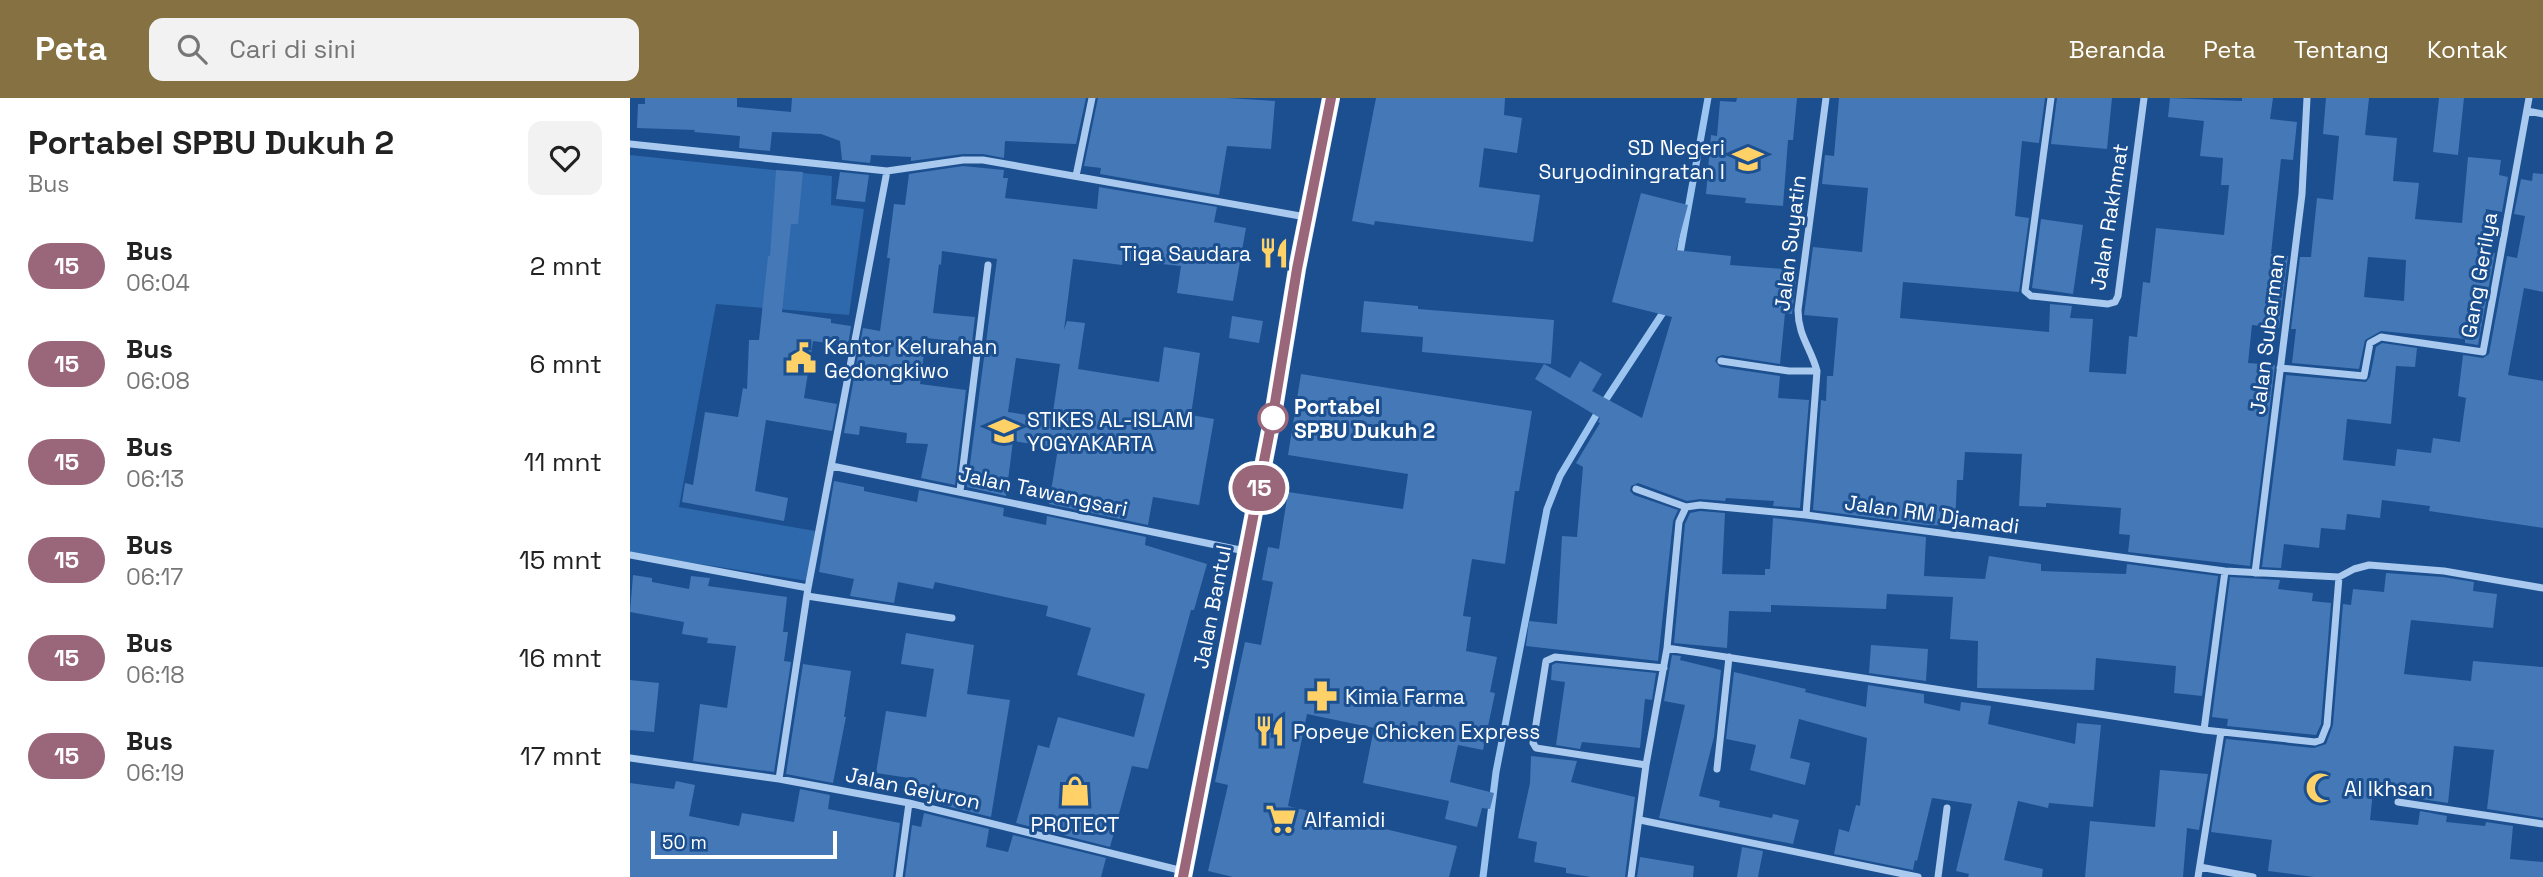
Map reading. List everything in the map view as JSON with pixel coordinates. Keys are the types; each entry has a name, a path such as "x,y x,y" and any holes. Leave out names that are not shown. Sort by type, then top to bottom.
{"main road":[{"name":"Jalan Bantul","path":"1183,874 1273,415 1307,217 1331,98"}],"street":[{"path":"1076,176 1092,98"},
{"name":"Jalan Suyatin","path":"1806,515 1817,371 1801,335 1798,310 1826,98"},
{"name":"Jalan Rakhmat","path":"2051,98 2025,291 2031,296 2108,304 2115,302 2119,296 2144,98"},
{"name":"Jalan Subarman","path":"2255,573 2302,194 2307,98"},
{"name":"Gang Gerilya","path":"2280,368 2364,376 2370,343 2381,337 2483,352 2529,98"},
{"path":"2527,111 2543,114"},
{"path":"630,144 887,171 974,160 1307,217"},
{"path":"779,779 808,592 887,171"},
{"path":"960,491 988,265"},
{"path":"1721,361 1778,370 1817,371"},
{"name":"Jalan Tawangsari","path":"832,466 1246,551"},
{"name":"Jalan RM Djamadi","path":"1636,489 1686,507 1700,505 1806,515 2225,571 2339,577 2368,565 2444,570 2543,588"},
{"path":"1631,877 1667,648 1679,522 1686,507"},
{"path":"630,555 808,592 952,618"},
{"path":"2204,730 2225,571"},
{"path":"1667,648 2204,730 2308,742 2321,740 2325,734 2339,577"},
{"path":"1647,765 1536,748 1533,743 1546,661 1555,657 1664,668"},
{"path":"1717,769 1729,657"},
{"path":"2198,877 2221,732"},
{"name":"Jalan Gejuron","path":"630,758 779,779 909,803 1183,874"},
{"path":"2398,802 2543,824"},
{"path":"899,877 909,803"},
{"path":"1938,877 1947,808"},
{"path":"1640,820 1918,877"},
{"path":"2200,867 2253,877"}],"shaded area":[{"path":"630,155 832,176 831,205 864,209 849,315 716,304 679,507 815,531 808,581 630,553"}],"building":[{"path":"645,98 737,98 737,107 791,112 792,98 1086,98 1076,144 1005,141 1004,158 963,154 911,161 911,157 871,155 870,163 842,160 840,141 821,134 772,132 770,151 739,148 740,136 694,132 695,130 637,128 638,104 645,104"},
{"path":"1098,98 1227,98 1275,101 1271,149 1227,146 1219,195 1100,174 1101,168 1084,166"},
{"path":"1376,98 1505,98 1504,115 1522,118 1517,153 1484,148 1479,187 1540,195 1533,242 1375,221 1374,225 1352,221"},
{"path":"1737,98 1797,98 1793,140 1788,140 1783,206 1745,203 1746,198 1706,194 1711,135 1717,136 1720,101 1736,102"},
{"path":"1839,98 2045,98 2039,143 2022,141 2015,216 2029,218 2019,292 1903,282 1900,318 2049,332 2050,304 2072,306 2070,318 2093,319 2089,372 2126,374 2129,336 2137,337 2143,282 2150,283 2156,228 2224,235 2229,185 2221,185 2223,158 2200,156 2204,121 2168,117 2170,98 2242,101 2242,98 2273,98 2270,119 2297,122 2293,160 2281,159 2271,254 2288,256 2279,328 2252,325 2248,363 2275,365 2250,566 2128,552 2130,535 2119,534 2121,508 2046,503 2046,507 2019,506 2022,454 1965,452 1963,480 1957,480 1955,526 1927,525 1813,510 1821,400 1826,401 1827,376 1833,376 1838,318 1804,315 1813,247 1862,252 1868,188 1822,184 1825,155 1834,156"},
{"path":"2057,98 2112,98 2107,149 2051,144"},
{"path":"2326,98 2369,98 2365,135 2397,138 2393,181 2419,183 2415,219 2462,223 2468,157 2501,160 2499,175 2508,177 2502,212 2486,209 2481,251 2495,253 2478,345 2465,343 2465,339 2381,331 2365,340 2359,369 2292,363 2296,329 2291,329 2300,257 2311,257 2317,198 2333,200 2339,136 2323,134","holes":["2368,257 2406,260 2404,301 2364,297"]},
{"path":"2439,98 2464,98 2458,155 2433,152"},
{"path":"963,166 1004,170 1003,178 1008,178 1005,198 1097,209 1099,187 1217,207 1214,222 1246,228 1233,301 1177,293 1181,266 1123,260 1122,265 1073,259 1064,330 1067,321 1085,323 1078,369 1159,382 1164,347 1200,353 1191,415 1214,419 1199,505 1153,497 1148,525 1049,504 1058,448 1013,441 1006,496 967,487 997,259 942,251 941,265 939,264 933,313 975,317 972,343 926,338 920,384 966,390 955,485 921,478 928,444 906,443 907,433 860,426 859,435 844,433 863,328 880,331 894,204 905,205 909,174","holes":["1016,358 1060,364 1052,419 1008,412"]},
{"path":"776,170 803,172 798,224 791,224 782,312 831,319 831,323 851,326 848,346 813,341 804,398 837,404 832,431 766,420 755,491 788,498 784,521 682,502 685,483 693,485 705,412 738,417 743,388 747,389 749,340 759,340 770,256"},
{"path":"840,172 869,175 865,202 836,199"},
{"path":"2533,173 2543,174 2543,292 2524,288 2508,375 2543,381 2543,528 2429,511 2430,506 2382,500 2380,518 2347,514 2345,530 2321,528 2319,548 2284,544 2281,568 2262,567 2286,375 2366,382 2370,377 2376,347 2382,343 2417,348 2415,367 2396,366 2391,424 2347,419 2343,460 2395,466 2397,449 2431,453 2433,438 2460,442 2466,398 2458,396 2463,355 2483,358 2489,354 2507,256 2517,258 2525,216 2514,214 2521,179 2532,181"},
{"path":"1641,193 1688,205 1676,250 1731,256 1730,265 1797,270 1792,314 1785,313 1780,364 1722,355 1715,361 1720,367 1780,376 1778,398 1809,400 1800,508 1773,506 1774,501 1726,498 1725,501 1687,501 1638,483 1631,486 1630,491 1634,495 1678,510 1673,521 1658,661 1526,646 1529,621 1557,624 1562,536 1577,537 1583,467 1576,463 1600,423 1600,418 1535,379 1544,364 1570,378 1580,361 1602,374 1592,391 1642,418 1672,317 1612,302"},
{"path":"2041,219 2083,225 2073,294 2032,288"},
{"path":"1364,301 1418,306 1418,309 1554,320 1551,364 1422,352 1423,337 1361,332"},
{"path":"1232,316 1263,321 1259,343 1229,338"},
{"path":"1301,374 1532,411 1519,491 1515,491 1505,564 1472,559 1463,616 1471,617 1466,651 1497,657 1490,692 1495,693 1483,750 1458,745 1450,782 1494,793 1490,809 1482,808 1477,827 1445,819 1449,801 1363,783 1374,728 1307,714 1288,806 1457,846 1449,877 1233,877 1208,871 1228,785 1215,782 1245,642 1261,645 1273,582 1262,580 1268,547 1279,549 1288,492 1403,509 1408,474 1288,455"},
{"path":"834,481 864,487 864,491 917,502 919,490 1004,508 1003,516 1046,525 1047,516 1146,537 1145,545 1207,564 1194,610 1191,610 1148,769 1132,766 1110,847 1016,823 1038,745 1049,748 1058,717 1134,737 1145,694 1077,675 1091,628 1046,616 1048,606 935,582 933,589 898,582 894,603 850,596 854,579 819,572"},
{"path":"1690,513 1725,513 1722,574 1765,575 1765,569 1770,569 1773,518 1926,537 1924,576 1985,579 1989,556 2041,564 2041,571 2126,574 2127,564 2218,576 2202,696 2174,693 2176,666 2096,658 2094,690 1977,688 1978,641 1950,639 1953,597 1887,594 1886,609 1771,605 1771,612 1729,611 1727,648 1674,643 1685,524"},
{"path":"2386,573 2474,582 2473,591 2497,594 2493,628 2411,620 2404,674 2471,681 2473,661 2543,667 2543,818 2487,809 2494,750 2454,746 2448,803 2421,799 2422,787 2374,782 2370,820 2418,825 2420,811 2447,816 2446,822 2485,826 2486,822 2513,826 2510,859 2543,862 2543,877 2314,877 2268,871 2272,840 2211,832 2226,739 2314,748 2326,744 2333,725 2343,604 2351,605 2353,589 2384,592"},
{"path":"633,575 652,578 652,582 689,589 691,576 710,578 708,586 787,597 783,632 788,632 784,661 791,662 774,772 693,761 700,704 727,708 736,646 707,643 708,638 682,634 684,622 630,612"},
{"path":"2230,577 2280,580 2278,589 2313,593 2312,601 2331,603 2321,724 2316,735 2227,726 2228,719 2212,717"},
{"path":"906,633 974,645 967,694 1010,700 991,817 926,801 928,787 915,785 916,779 876,773 886,711 926,717 934,669 901,664"},
{"path":"1871,645 1928,649 1926,681 1869,673"},
{"path":"1672,655 1681,656 1680,660 1721,670 1714,737 1699,796 1720,801 1719,807 1772,818 1773,814 1799,820 1793,844 1659,818 1685,705 1664,701"},
{"path":"1556,663 1656,673 1652,700 1645,699 1640,748 1582,742 1580,749 1556,745 1565,682 1551,680 1552,665"},
{"path":"803,664 851,671 846,717 833,783 786,774"},
{"path":"1734,672 1866,707 1868,685 1924,694 1924,703 1960,711 1961,702 1991,706 1988,724 2075,744 2077,723 2101,725 2093,807 2049,803 2048,808 2018,801 2004,860 2043,869 2042,877 1968,877 1969,874 1956,871 1972,804 1932,798 1913,870 1834,854 1839,829 1849,832 1856,805 1860,806 1867,738 1799,719 1790,758 1810,763 1805,785 1750,770 1756,745 1726,739"},
{"path":"630,680 659,683 654,732 630,730"},
{"path":"1531,756 1577,761 1571,782 1635,797 1625,877 1591,877 1566,873 1566,868 1534,862 1537,842 1518,838 1530,783"},
{"path":"2160,770 2208,774 2199,830 2187,828 2183,877 2085,877 2090,821 2155,827"},
{"path":"676,781 695,785 689,816 739,826 742,813 794,822 800,789 830,795 828,809 900,823 893,877 630,877 630,783 674,789"},
{"path":"924,813 989,829 986,847 1008,852 1013,835 1106,858 1101,877 905,877 912,825 921,827"},
{"path":"1742,847 1763,851 1758,877 1737,877"},
{"path":"1640,857 1694,866 1693,877 1637,877"}],"waterway":[{"path":"1679,259 1708,98"},
{"path":"1483,877 1496,772 1547,509 1560,476 1601,407 1666,308"}],"bus line":[{"name":"15","path":"1183,877 1273,415 1297,269 1331,98"}],"place":[{"name":"SD Negeri Suryodiningratan I","path":"1748,159"},
{"name":"Tiga Saudara","path":"1274,253"},
{"name":"Kantor Kelurahan Gedongkiwo","path":"801,358"},
{"name":"Portabel SPBU Dukuh 2","path":"1273,418"},
{"name":"STIKES AL-ISLAM YOGYAKARTA","path":"1004,431"},
{"name":"Kimia Farma","path":"1322,696"},
{"name":"Popeye Chicken Express","path":"1270,731"},
{"name":"Al Ikhsan","path":"2321,788"},
{"name":"PROTECT","path":"1075,791"},
{"name":"Alfamidi","path":"1281,819"}]}
